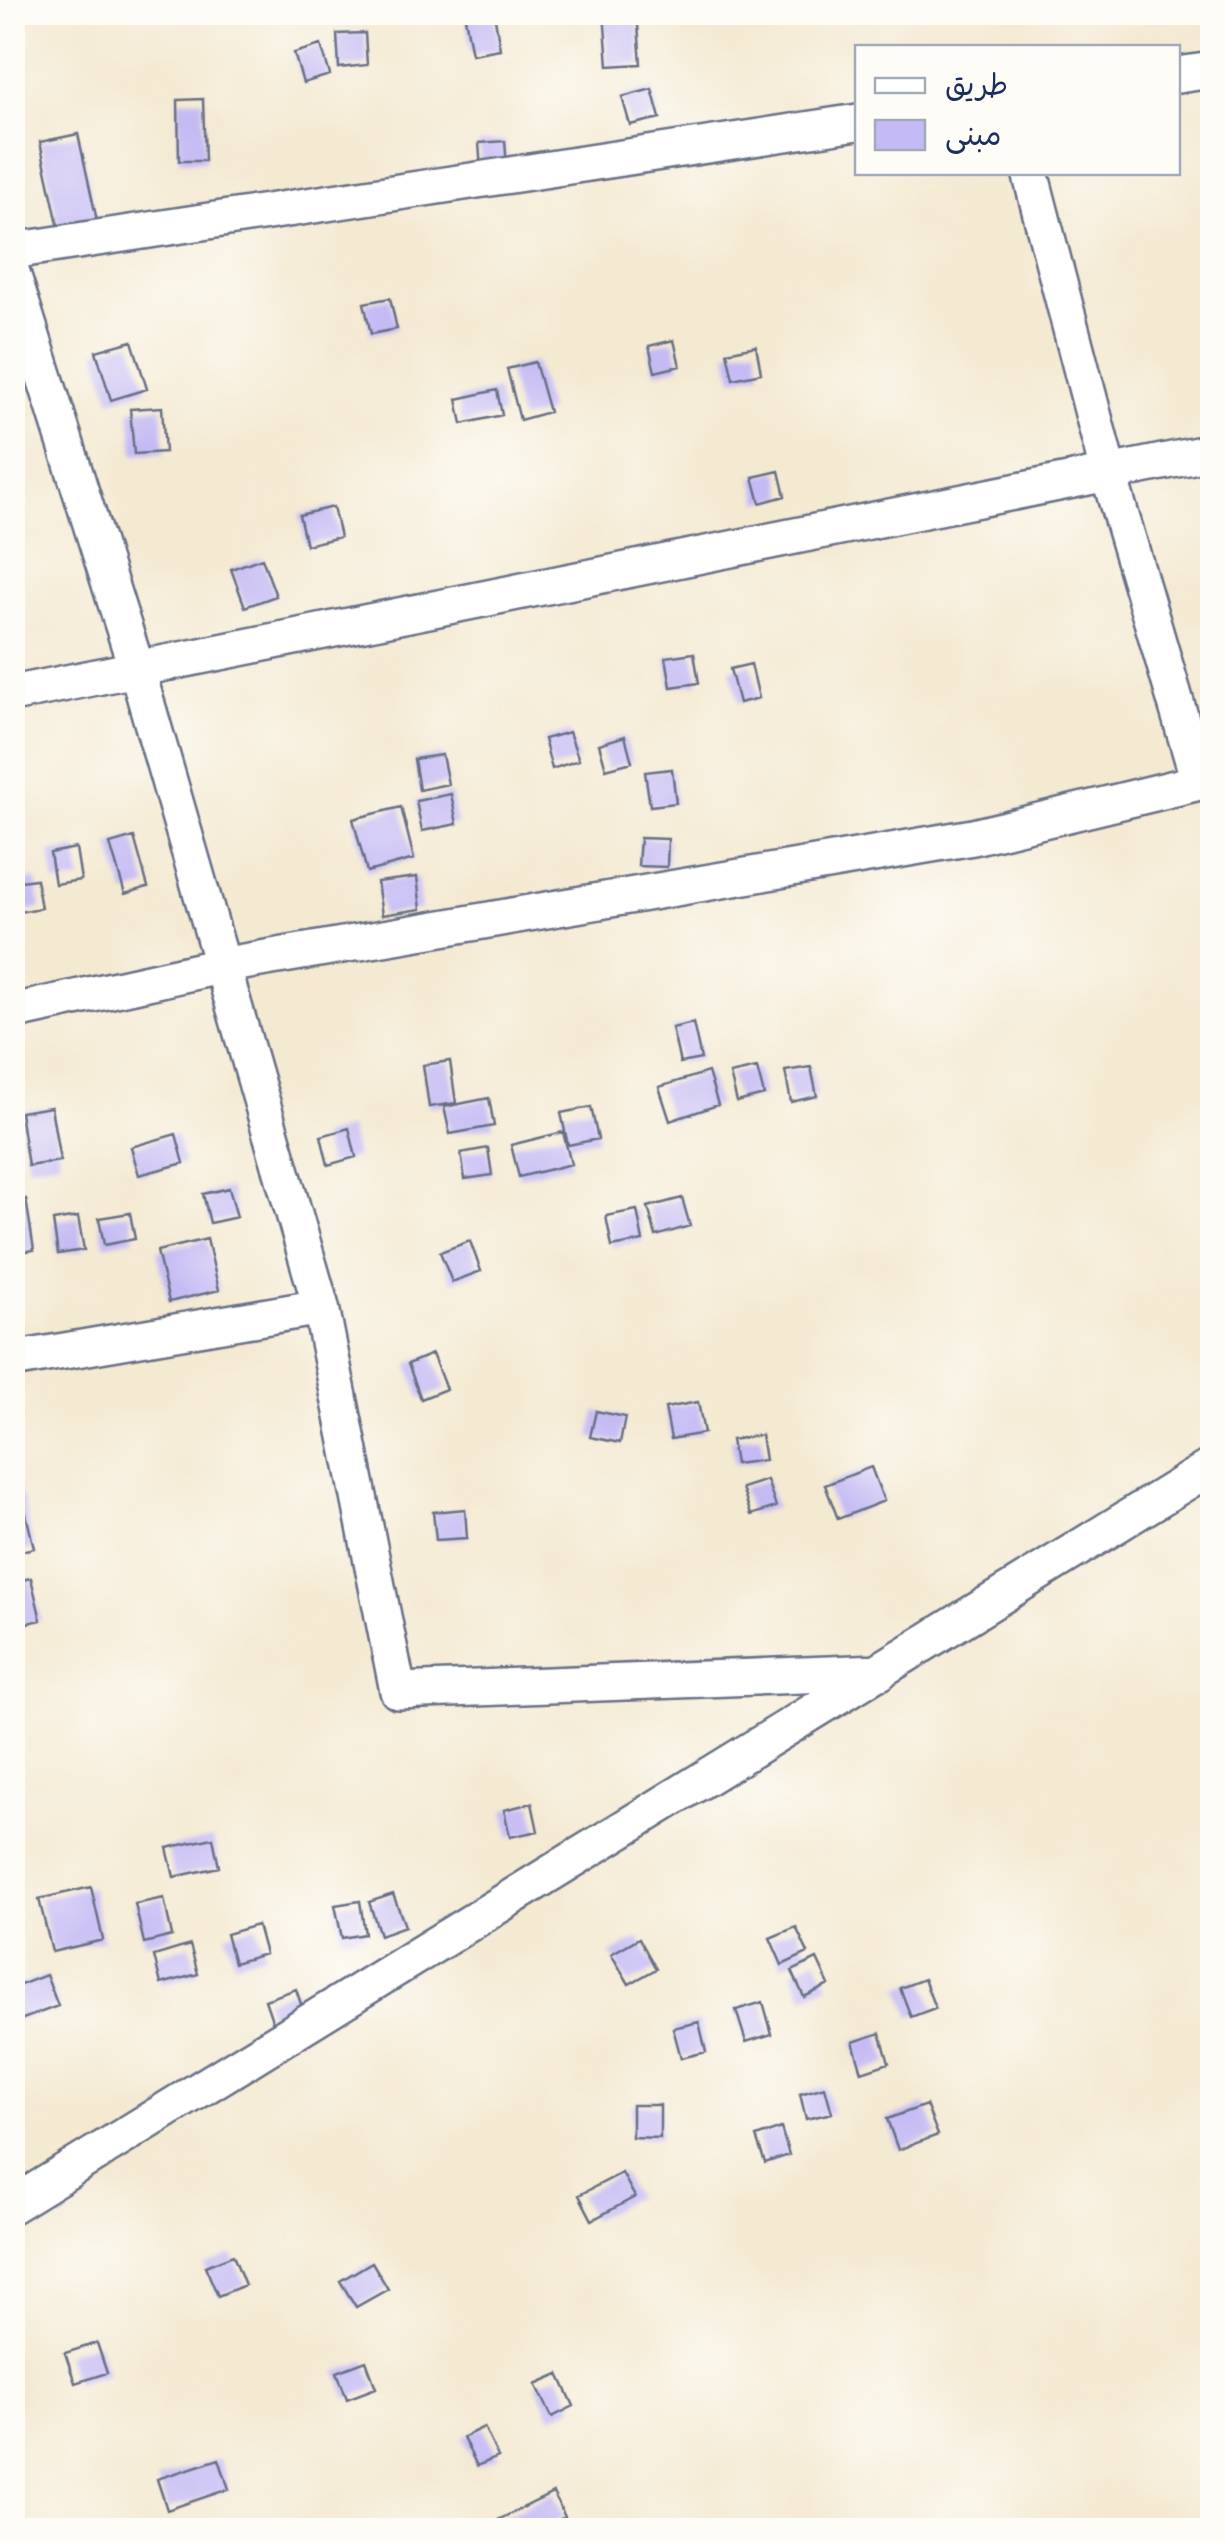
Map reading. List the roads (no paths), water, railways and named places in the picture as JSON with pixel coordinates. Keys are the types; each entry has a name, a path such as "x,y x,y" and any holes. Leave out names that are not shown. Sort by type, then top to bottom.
{"street":[{"path":"1180,75 1212,70"},
{"path":"12,250 855,122"},
{"path":"12,1012 220,966 973,837 1206,779 1108,475 1031,175"},
{"path":"12,273 137,670 321,1307 398,1691 880,1672"},
{"path":"12,694 1212,452"},
{"path":"12,1360 321,1307"},
{"path":"12,2205 1212,1466"}]}
